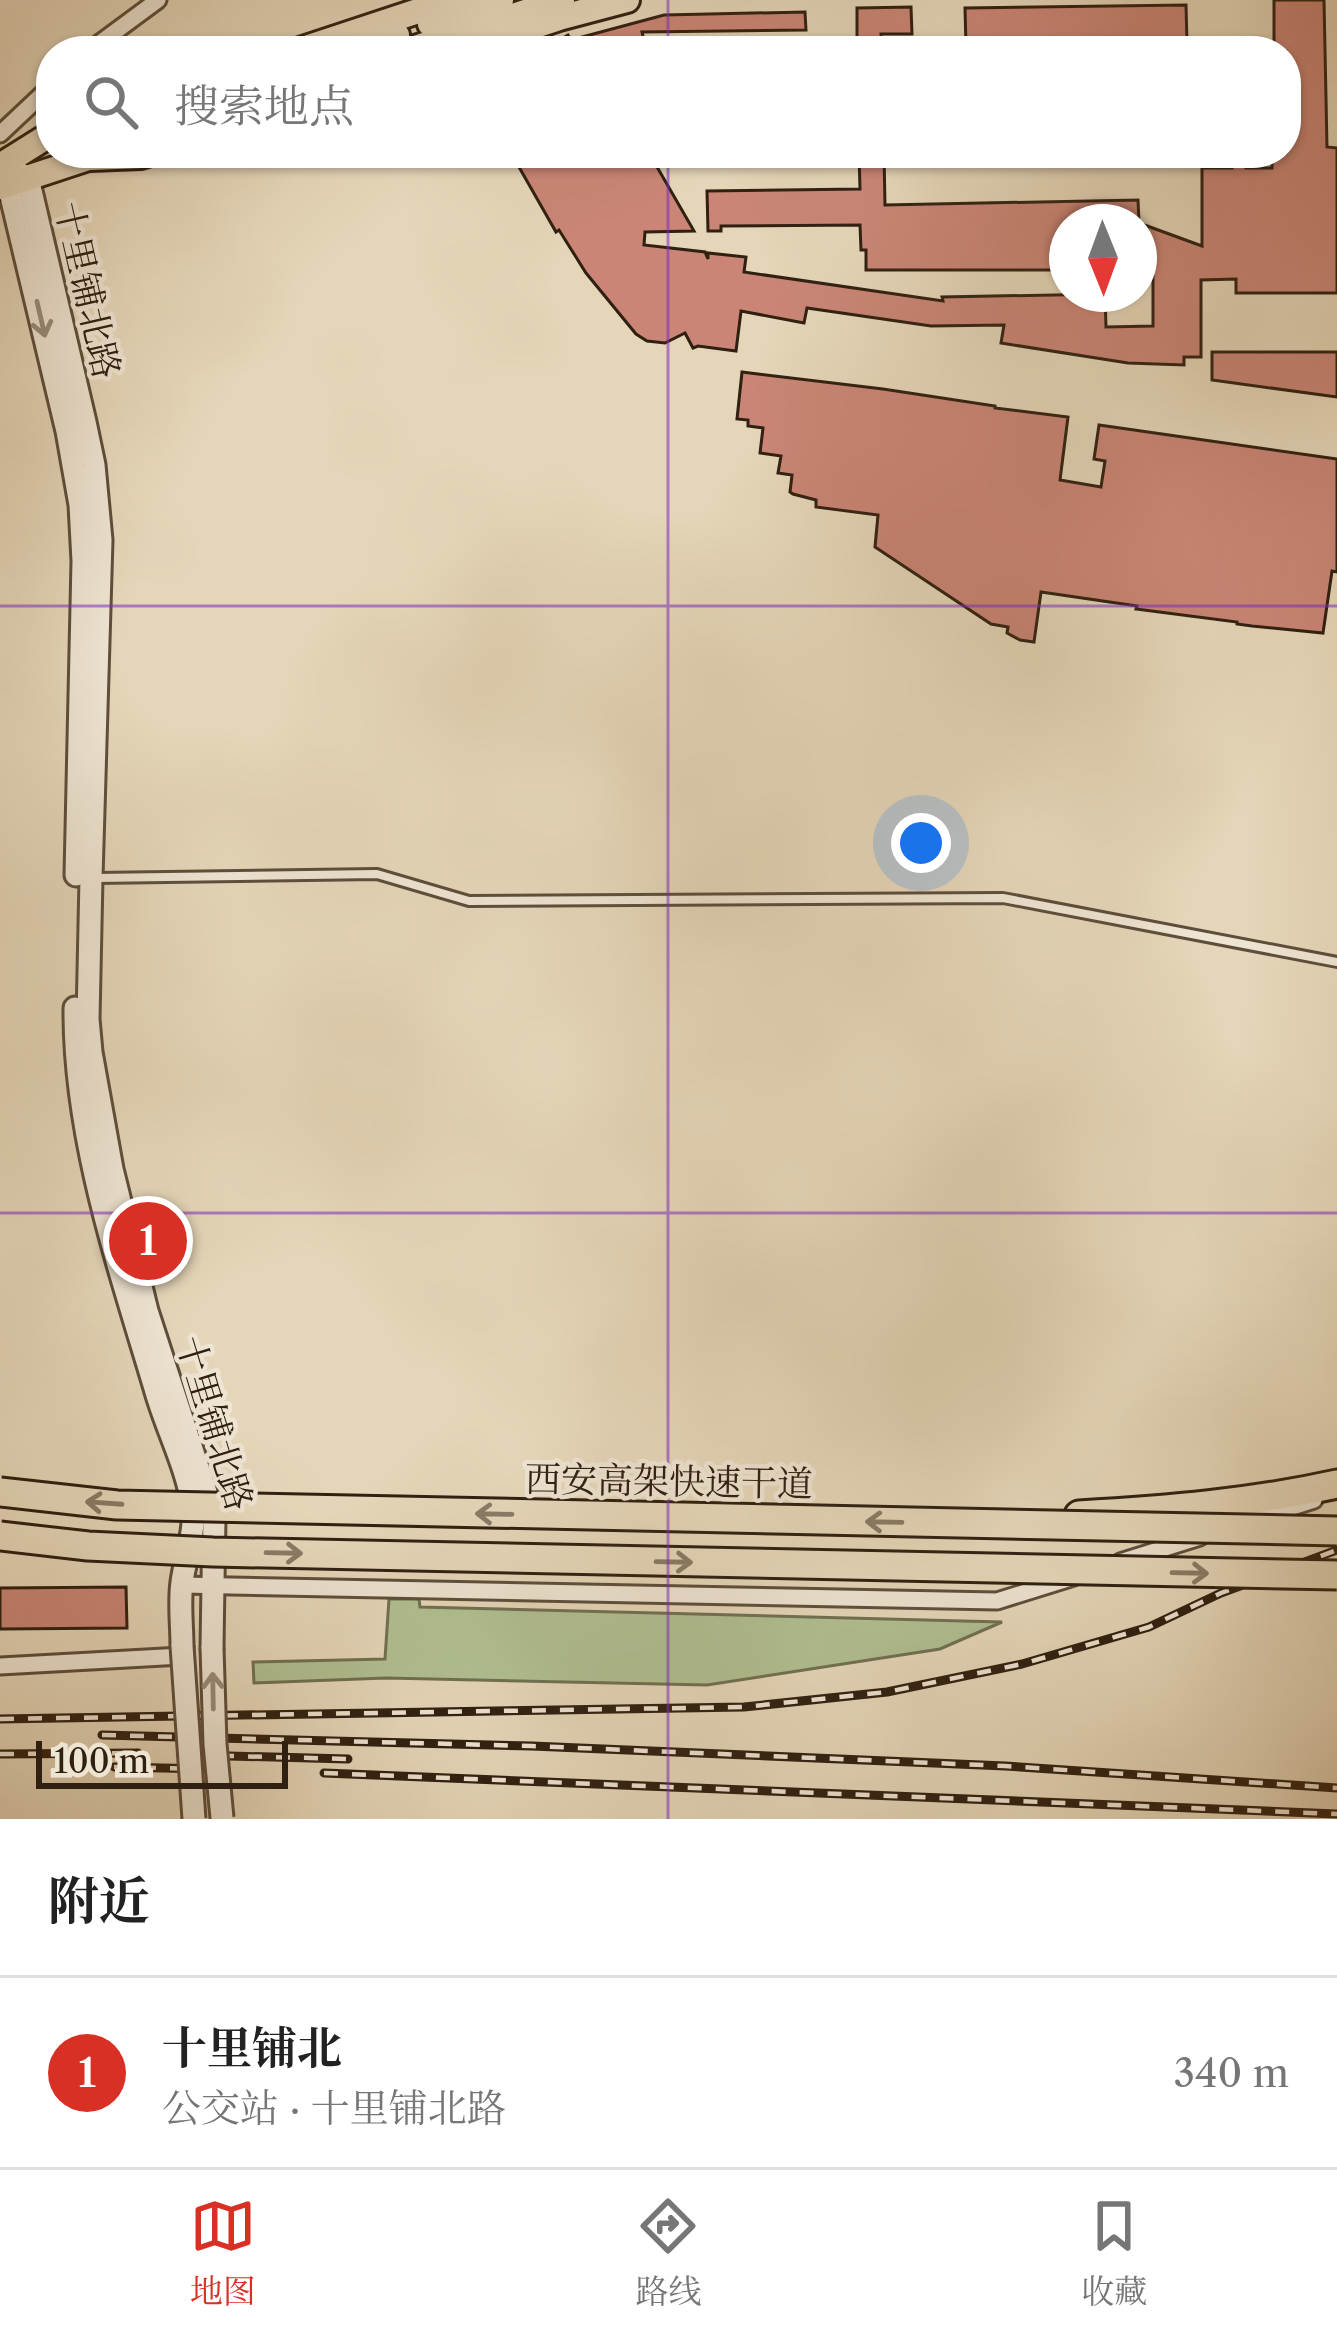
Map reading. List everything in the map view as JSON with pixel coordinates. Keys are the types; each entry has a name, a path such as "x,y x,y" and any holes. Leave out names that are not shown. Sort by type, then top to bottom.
{"highway":[{"name":"西安高架快速干道","path":"0,1492 162,1506 1337,1531"},
{"path":"944,1523 1179,1509 1326,1492"},
{"path":"0,1536 213,1552 1334,1575"}],"main road":[{"path":"342,36 451,0"},
{"path":"395,36 501,0"},
{"path":"452,36 562,0"},
{"path":"504,36 627,0"},
{"path":"6,175 36,148"},
{"path":"6,175 36,158"},
{"path":"6,175 37,168"}],"street":[{"path":"109,36 158,0"},
{"path":"0,134 36,100"},
{"name":"十里铺北路","path":"6,175 67,430 80,505 83,878 77,1070 119,1268 194,1515 181,1586 194,1819"},
{"name":"十里铺北路","path":"83,878 88,1019 112,1169 147,1311 214,1517 212,1648 222,1819"},
{"path":"181,1586 997,1601 1326,1492"},
{"path":"0,1666 182,1651"}],"lane":[{"path":"83,878 377,874 469,901 1003,898 1337,962"}],"green space":[{"path":"389,1599 419,1599 420,1607 1002,1622 940,1649 707,1685 386,1678 254,1683 253,1662 385,1659"}],"building":[{"path":"1274,0 1324,0 1327,147 1337,148 1337,293 1236,293 1236,279 1201,280 1201,357 1184,357 1184,365 1128,363 1001,343 1004,325 931,326 807,308 804,323 741,311 736,351 693,348 685,333 665,343 647,341 586,273 520,168 658,168 694,231 645,232 644,245 705,252 708,259 708,253 746,257 744,272 943,301 942,297 1049,295 1049,312 1106,312 1106,327 1153,326 1157,230 1202,246 1202,168 1301,168 1301,36 1274,36"},
{"path":"1186,5 1187,36 966,36 965,8"},
{"path":"911,7 912,34 857,36 857,8"},
{"path":"805,12 806,30 586,36 664,15"},
{"path":"859,168 884,168 885,205 1138,200 1138,204 1049,204 1049,270 866,270 860,225 721,226 721,231 708,231 707,191 860,189"},
{"path":"1212,352 1337,352 1337,397 1212,380"},
{"path":"742,372 1068,417 1060,480 1101,487 1105,461 1094,459 1099,425 1337,459 1337,572 1332,571 1323,633 1041,592 1034,642 1020,640 1007,633 1008,627 991,624 875,547 878,515 816,507 816,500 790,492 792,475 778,473 781,456 760,453 763,428 737,419"},
{"path":"126,1587 127,1628 0,1629 0,1588"}],"railway":[{"path":"0,1719 744,1707 887,1692 1022,1664 1149,1627 1221,1593 1337,1550"},
{"path":"102,1735 532,1746 1005,1766 1337,1788"},
{"path":"0,1754 138,1753"},
{"path":"192,1755 348,1759"},
{"path":"114,1767 210,1769"},
{"path":"324,1773 1337,1814"}],"place":[{"name":"十里铺北","path":"148,1241"}]}
